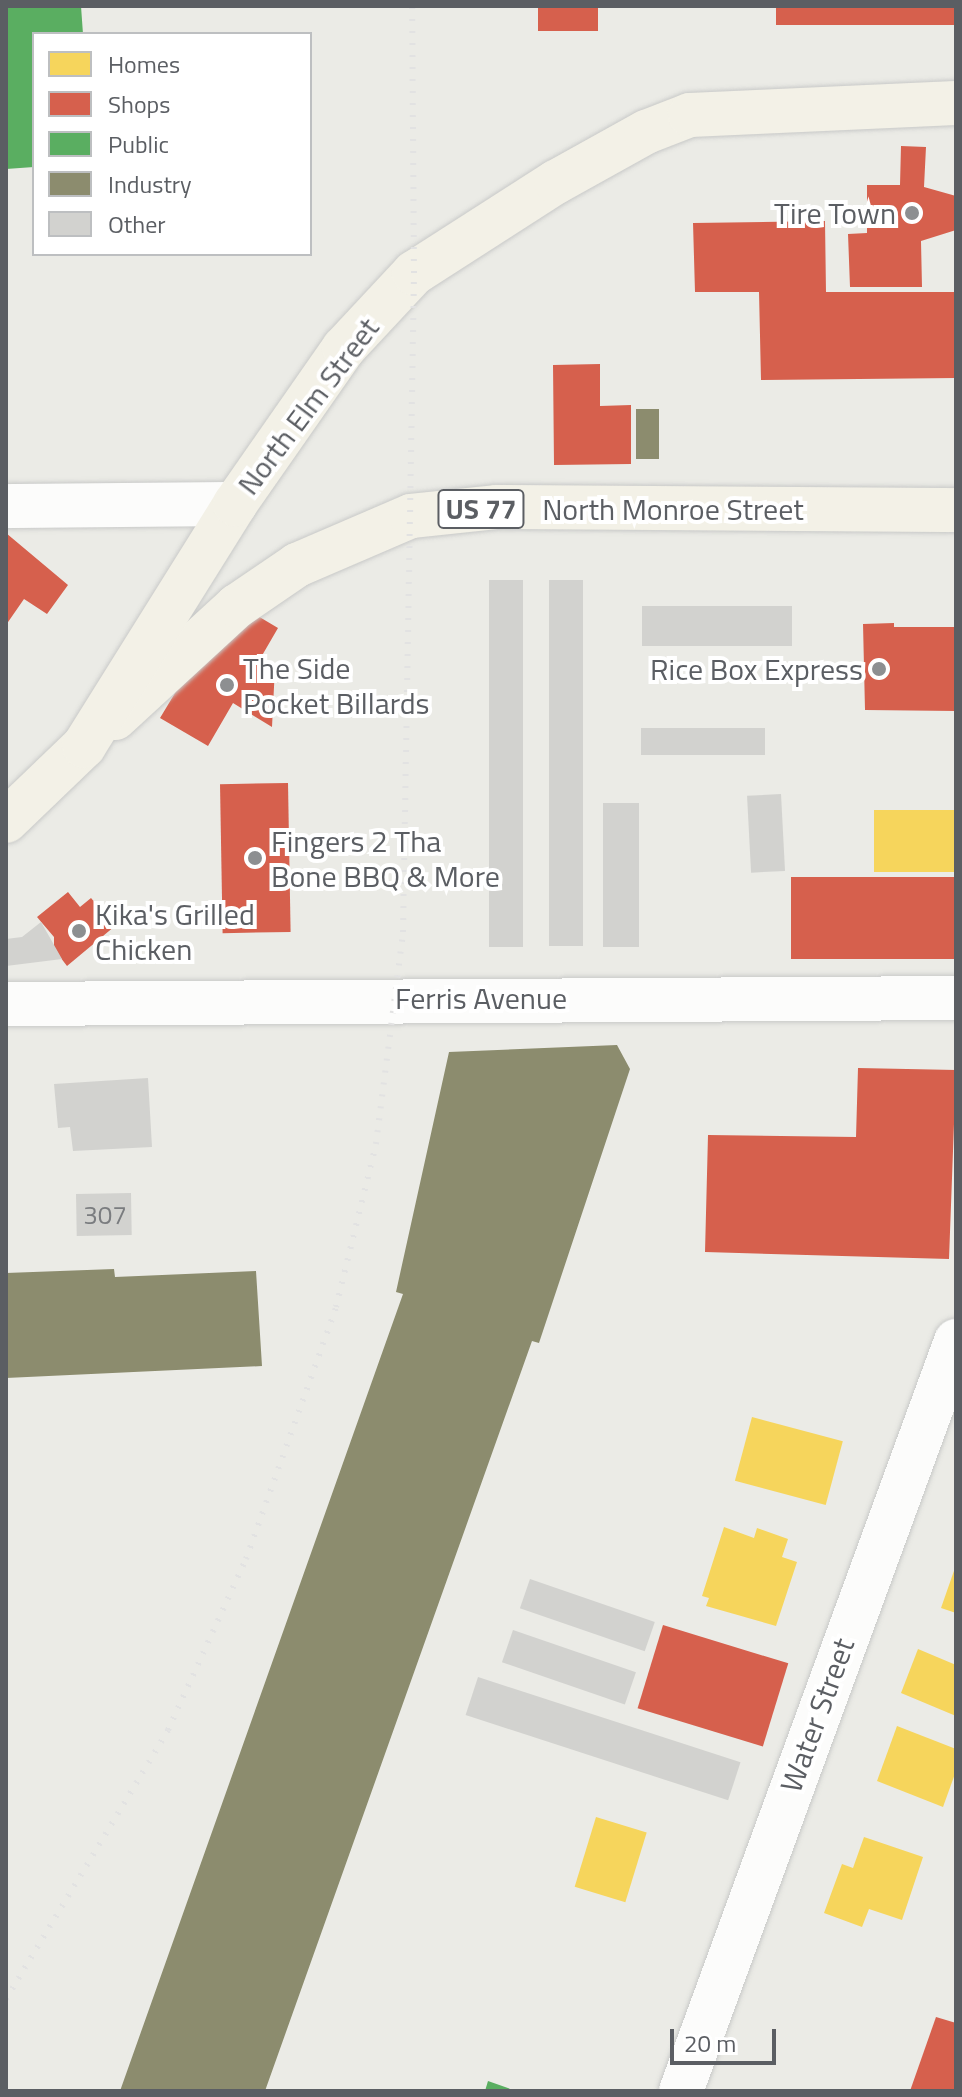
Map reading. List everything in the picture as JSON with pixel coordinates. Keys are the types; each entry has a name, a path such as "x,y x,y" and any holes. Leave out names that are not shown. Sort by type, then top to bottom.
{"main road":[{"name":"North Elm Street","path":"6,821 84,746 235,504 344,348 414,273 556,182 646,132 690,115 956,103"},
{"name":"North Monroe Street","path":"84,746 237,606 297,565 411,516 496,507 956,510"}],"street":[{"path":"6,506 235,504"},
{"name":"Ferris Avenue","path":"6,1004 956,998"},
{"name":"Water Street","path":"681,2091 956,1341"}],"building: Homes":[{"path":"874,810 956,810 956,872 874,872"},
{"path":"752,1417 843,1441 826,1505 735,1481"},
{"path":"724,1527 754,1538 757,1528 788,1539 782,1557 797,1562 776,1626 706,1606 709,1598 702,1596"},
{"path":"956,1565 956,1613 941,1608"},
{"path":"918,1649 956,1665 956,1716 901,1693"},
{"path":"897,1726 956,1749 956,1771 943,1807 877,1781"},
{"path":"596,1817 647,1832 625,1902 575,1887"},
{"path":"864,1837 923,1857 902,1920 869,1909 862,1927 824,1913 842,1864 853,1868"}],"building: Shops":[{"path":"538,6 598,6 598,31 538,31"},
{"path":"776,6 956,6 956,25 776,25"},
{"name":"Tire Town","path":"901,146 926,147 924,187 956,196 956,230 921,241 922,287 850,287 848,234 867,233 867,185 900,185"},
{"path":"825,221 826,292 956,292 956,378 761,380 759,292 695,292 693,223"},
{"path":"600,364 600,406 631,405 631,464 554,465 553,365"},
{"path":"6,533 68,585 47,614 24,599 6,625"},
{"name":"The Side Pocket Billards","path":"231,600 278,628 260,659 275,667 272,727 233,703 208,746 160,718"},
{"path":"894,623 894,627 956,627 956,711 865,710 863,624"},
{"name":"Fingers 2 Tha Bone BBQ & More","path":"288,783 291,932 223,933 220,784"},
{"path":"791,877 956,877 956,959 791,959"},
{"name":"Kika's Grilled Chicken","path":"68,892 80,907 91,898 115,926 67,966 54,949 54,937 37,917"},
{"path":"858,1068 956,1070 949,1259 705,1252 708,1135 856,1137"},
{"path":"663,1625 788,1663 763,1746 638,1708"},
{"path":"936,2017 956,2023 956,2091 910,2091"}],"building: Public":[{"path":"6,6 81,6 83,32 32,32 32,167 6,169"},
{"path":"488,2081 516,2091 485,2091"}],"building: Industry":[{"path":"636,409 659,409 659,459 636,459"},
{"path":"617,1045 630,1069 539,1343 532,1341 265,2091 120,2091 403,1294 396,1292 449,1052"},
{"path":"114,1269 115,1277 256,1271 262,1366 6,1378 6,1273"}],"building: Other":[{"path":"489,580 523,580 523,947 489,947"},
{"path":"549,580 583,580 583,946 549,946"},
{"path":"642,606 792,606 792,646 642,646"},
{"path":"641,728 765,728 765,755 641,755"},
{"path":"781,794 785,871 751,873 747,796"},
{"path":"603,803 639,803 639,947 603,947"},
{"path":"41,922 62,959 6,966 6,939 22,937"},
{"path":"148,1078 152,1147 73,1151 70,1127 58,1128 54,1084"},
{"path":"131,1193 132,1235 77,1236 76,1194"},
{"path":"530,1579 655,1622 645,1651 520,1608"},
{"path":"513,1630 636,1672 625,1704 502,1662"},
{"path":"478,1677 740,1762 728,1800 466,1715"}],"railway":[{"path":"6,1999 168,1730 246,1559 336,1307 376,1144 403,932 414,273 412,6"}],"place":[{"name":"Tire Town","path":"912,213"},
{"name":"Rice Box Express","path":"879,669"},
{"name":"The Side Pocket Billards","path":"227,685"},
{"name":"Fingers 2 Tha Bone BBQ & More","path":"255,858"},
{"name":"Kika's Grilled Chicken","path":"79,931"}]}
